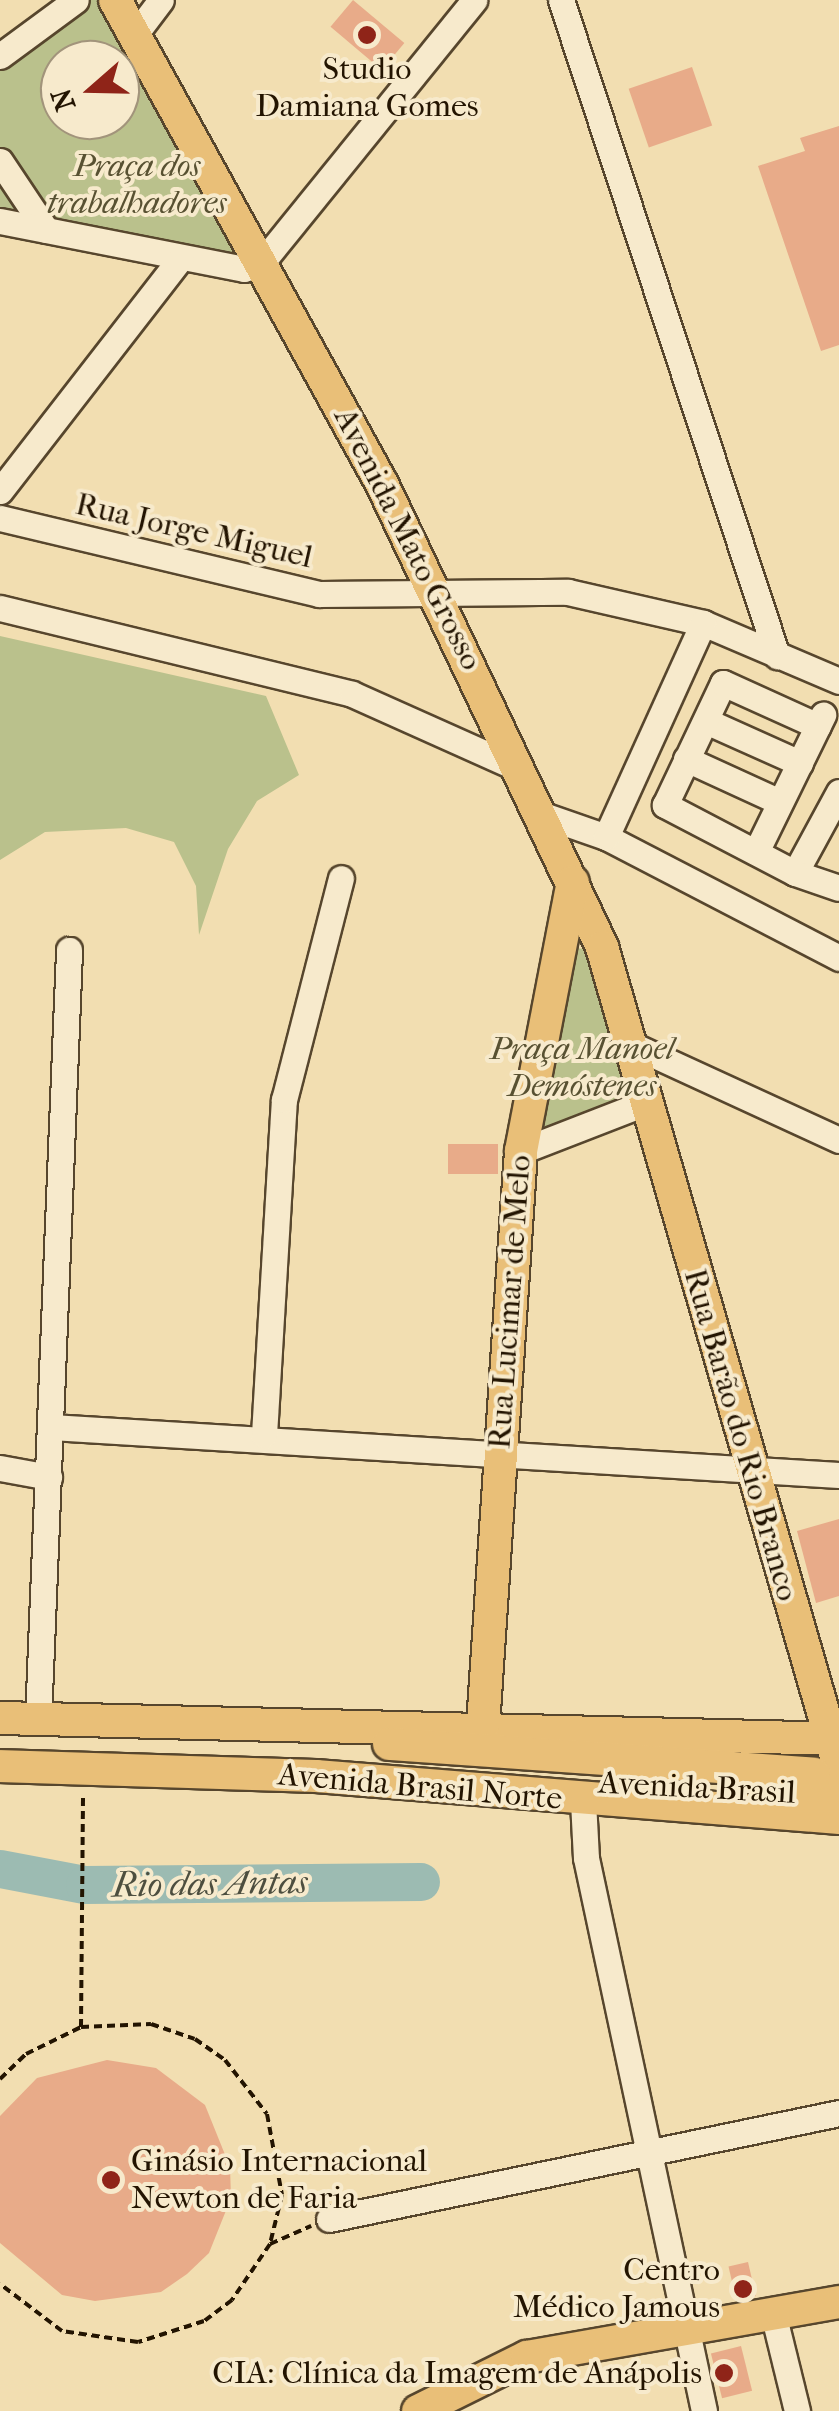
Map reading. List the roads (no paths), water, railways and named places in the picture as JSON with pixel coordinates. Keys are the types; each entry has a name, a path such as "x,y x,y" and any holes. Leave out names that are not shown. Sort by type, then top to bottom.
{"main road":[{"name":"Avenida Mato Grosso","path":"115,0 263,261 438,594 572,882 628,1044 642,1104"},
{"name":"Rua Lucimar de Melo","path":"483,1726 521,1151 572,882"},
{"name":"Rua Barão do Rio Branco","path":"642,1104 837,1755"},
{"name":"Avenida Brasil Norte","path":"0,1718 483,1726 837,1755"},
{"name":"Avenida Brasil","path":"332,1726 372,1742 525,1768 839,1794"},
{"name":"Avenida Brasil","path":"316,1776 837,1755"},
{"name":"Avenida Brasil Norte","path":"0,1766 316,1776 582,1801 839,1818"},
{"path":"418,2411 527,2357 839,2302"}],"street":[{"path":"0,56 76,0"},
{"path":"136,32 161,0"},
{"path":"0,221 244,269 263,261 474,0"},
{"path":"561,0 777,656"},
{"path":"0,161 46,230"},
{"path":"0,491 181,258"},
{"name":"Rua Jorge Miguel","path":"0,518 226,578 320,594 568,592 703,624 839,681"},
{"path":"0,608 352,694 520,769"},
{"path":"606,837 703,624"},
{"path":"756,852 821,720 726,682 666,804 794,873 839,888"},
{"path":"706,721 800,762"},
{"path":"686,759 780,802"},
{"path":"794,873 839,792"},
{"path":"540,814 606,837 839,958"},
{"path":"264,1435 284,1100 341,878"},
{"path":"38,1720 69,950"},
{"path":"628,1044 839,1140"},
{"path":"521,1151 642,1104"},
{"path":"51,1427 264,1435 498,1455 839,1476"},
{"path":"0,1468 49,1477"},
{"path":"582,1801 646,2155 704,2411"},
{"path":"329,2218 839,2114"},
{"path":"773,2313 797,2411"}],"waterway":[{"name":"Rio das Antas","path":"0,1869 85,1885 421,1882"}],"place":[{"name":"Studio Damiana Gomes","path":"367,35"},
{"name":"Ginásio Internacional Newton de Faria","path":"111,2180"},
{"name":"Centro Médico Jamous","path":"743,2289"},
{"name":"CIA: Clínica da Imagem de Anápolis","path":"724,2373"}],"park label":[{"name":"Praça dos trabalhadores","path":"137,186"},
{"name":"Praça Manoel Demóstenes","path":"582,1068"}]}
